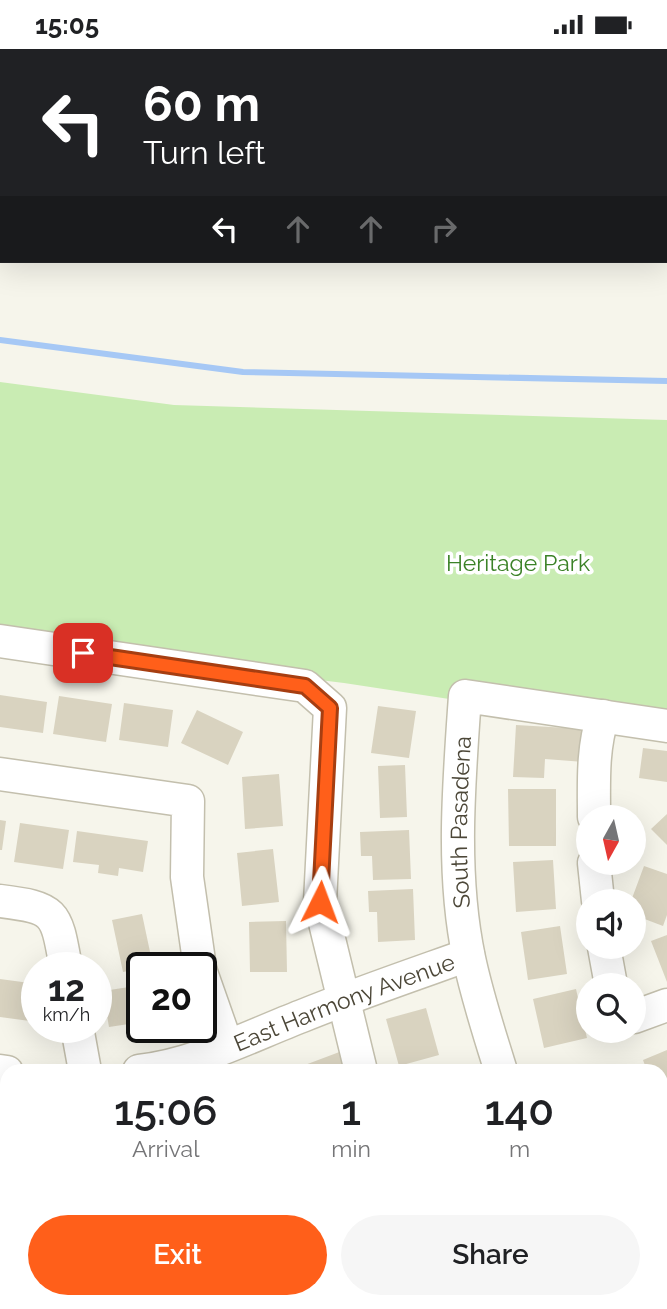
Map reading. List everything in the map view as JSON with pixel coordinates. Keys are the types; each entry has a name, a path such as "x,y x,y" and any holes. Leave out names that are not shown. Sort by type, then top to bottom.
{"street":[{"path":"0,641 305,686 330,708 320,902 358,1064"},
{"name":"South Pasadena","path":"498,1064 468,955 460,873 459,784 465,696 603,716"},
{"path":"594,805 594,759 603,716 667,726"},
{"path":"0,775 188,801 187,877 198,952"},
{"path":"0,901 39,906 59,925 63,952"},
{"name":"East Harmony Avenue","path":"173,1064 468,955"},
{"path":"646,1013 667,1005"},
{"path":"217,1017 227,1046"},
{"path":"80,1043 84,1064"}],"green space":[{"name":"Heritage Park","path":"0,382 174,405 667,420 667,732 344,683 0,641"}],"building":[{"path":"0,695 47,702 43,733 0,727"},
{"path":"59,696 112,704 106,742 53,734"},
{"path":"124,703 173,710 168,747 119,740"},
{"path":"378,706 416,711 409,758 371,753"},
{"path":"197,710 243,732 228,765 181,743"},
{"path":"516,725 585,729 584,762 545,759 544,778 513,777"},
{"path":"643,748 667,751 667,782 639,778"},
{"path":"405,765 407,817 380,818 378,766"},
{"path":"279,774 283,826 245,829 242,777"},
{"path":"508,789 556,789 556,846 509,846"},
{"path":"667,814 667,845 651,829"},
{"path":"0,820 6,821 2,850 0,850"},
{"path":"20,823 69,830 63,869 14,862"},
{"path":"409,830 411,879 373,880 372,856 361,856 360,832"},
{"path":"77,831 148,841 143,872 119,868 118,876 98,873 99,865 73,862"},
{"path":"273,849 279,902 242,906 237,853"},
{"path":"553,860 556,909 516,912 513,862"},
{"path":"646,867 667,874 667,915 663,926 646,920 646,889 635,889 641,875 646,875"},
{"path":"413,889 415,940 378,942 377,912 369,912 368,891"},
{"path":"142,914 150,952 126,952 126,971 123,972 112,920"},
{"path":"286,921 287,972 250,972 249,922"},
{"path":"560,926 567,974 528,980 521,932"},
{"path":"667,935 667,982 651,941"},
{"path":"0,979 21,982 21,1020 0,1017"},
{"path":"126,987 126,1024 112,1027 112,990"},
{"path":"576,989 576,1041 544,1048 533,999"},
{"path":"426,1008 439,1055 398,1064 386,1019"},
{"path":"667,1050 667,1064 644,1064 643,1060"},
{"path":"342,1051 347,1064 308,1064"}],"waterway":[{"path":"0,340 243,372 667,381"}],"route":[{"path":"83,653 305,686 330,708 320,902"}]}
